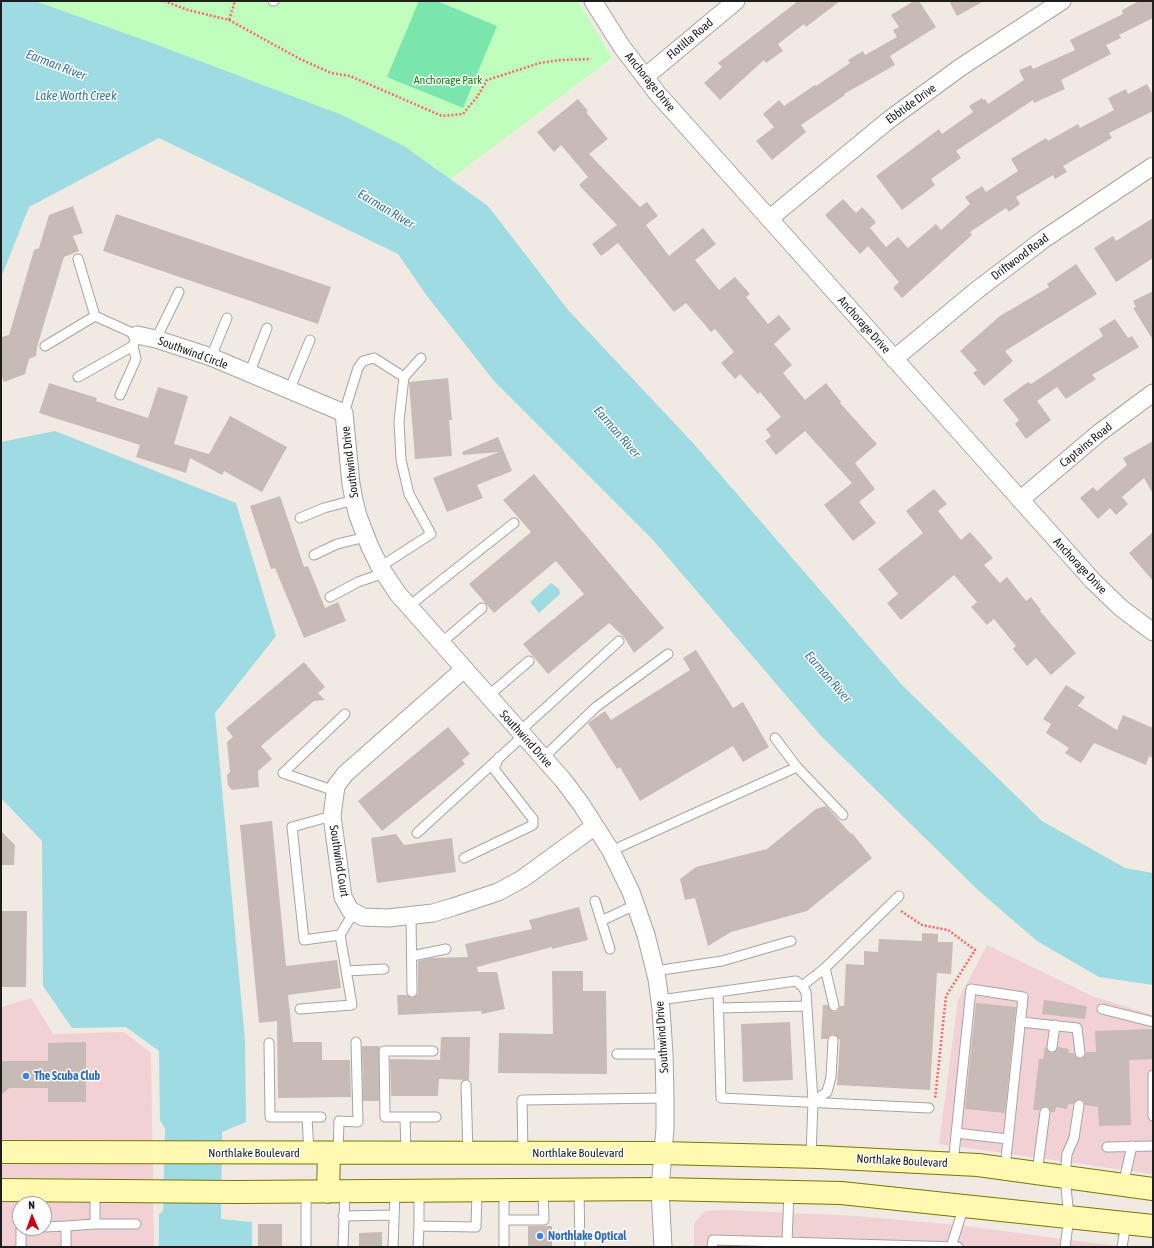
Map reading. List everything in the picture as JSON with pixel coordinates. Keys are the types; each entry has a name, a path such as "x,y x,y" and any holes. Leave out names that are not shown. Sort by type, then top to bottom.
{"main road":[{"name":"Northlake Boulevard","path":"1,1152 468,1154 662,1153 811,1156 1005,1168 1153,1189"},
{"path":"325,1153 337,1192"},
{"path":"1,1190 420,1192 660,1189 841,1193 964,1204 1153,1226"}],"street":[{"name":"Anchorage Drive","path":"593,1 622,47 645,78 769,219 1093,582 1121,608 1153,632"},
{"name":"Flotilla Road","path":"645,78 736,1"},
{"name":"Ebbtide Drive","path":"769,219 890,119 961,67 1062,1"},
{"name":"Driftwood Road","path":"894,359 977,290 1044,239 1153,166"},
{"name":"Southwind Circle","path":"135,341 156,339 211,358 249,374"},
{"name":"Southwind Drive","path":"249,374 344,413 354,500 366,537 382,570 409,606 544,758 581,804 611,851 635,905 646,935 655,971 660,1000 664,1054 665,1098 660,1189 663,1247"},
{"name":"Captains Road","path":"1020,500 1099,433 1153,392"},
{"name":"Southwind Court","path":"464,669 345,774 336,786 332,816 343,897 350,910 363,917 388,918 433,913 498,892 522,879 595,826"}],"lane":[{"path":"78,259 95,316 135,341"},
{"path":"156,339 179,292"},
{"path":"45,346 95,316"},
{"path":"211,358 227,318"},
{"path":"249,374 267,328"},
{"path":"289,391 310,340"},
{"path":"78,377 135,341"},
{"path":"120,395 136,359 135,341"},
{"path":"344,413 358,368 363,361 374,358 404,377"},
{"path":"330,597 382,570 431,534 409,494 401,460 399,421 404,377 421,358"},
{"path":"300,518 324,508 354,500"},
{"path":"409,606 514,523"},
{"path":"314,555 337,544 366,537"},
{"path":"441,643 482,608"},
{"path":"417,833 500,757 522,733 618,641"},
{"path":"544,758 596,707 668,654"},
{"path":"488,696 529,661"},
{"path":"335,791 283,773 345,714"},
{"path":"775,738 798,767 843,815"},
{"path":"464,858 533,825 533,819 494,769 500,757"},
{"path":"611,851 798,767"},
{"path":"332,816 292,827 304,940 340,935"},
{"path":"802,986 825,968 899,896"},
{"path":"594,901 610,949"},
{"path":"601,921 635,905"},
{"path":"300,1009 352,1005 340,935 354,912"},
{"path":"411,915 412,992"},
{"path":"655,971 722,961 791,941"},
{"path":"412,956 446,949"},
{"path":"825,968 834,1006"},
{"path":"346,971 384,969"},
{"path":"660,1000 796,981 802,986 806,992 813,1102 811,1156"},
{"path":"953,1164 971,989 1023,997 1005,1168"},
{"path":"718,993 721,1098 929,1108"},
{"path":"718,1008 807,1006"},
{"path":"1102,1009 1153,1022"},
{"path":"1021,1022 1077,1028 1080,1053"},
{"path":"1052,1047 1056,1025"},
{"path":"813,1102 827,1092 831,1077 833,1040"},
{"path":"269,1042 270,1117 321,1117"},
{"path":"325,1153 339,1121 358,1122 356,1042"},
{"path":"433,1050 384,1051 385,1118 436,1117"},
{"path":"617,1054 664,1054"},
{"path":"1153,1075 1153,1116"},
{"path":"466,1085 468,1154"},
{"path":"523,1153 522,1100 665,1098"},
{"path":"1065,1247 1069,1216 1065,1177 1067,1154 1074,1138 1079,1105"},
{"path":"1037,1173 1045,1112"},
{"path":"307,1117 325,1153"},
{"path":"405,1118 406,1153"},
{"path":"956,1133 1008,1139"},
{"path":"1123,1185 1132,1146"},
{"path":"1107,1147 1153,1146"},
{"path":"95,1190 95,1224"},
{"path":"579,1190 580,1247"},
{"path":"420,1226 476,1227 477,1191"},
{"path":"504,1191 504,1247"},
{"path":"504,1220 544,1220 544,1191"},
{"path":"306,1192 306,1247"},
{"path":"337,1192 343,1216 343,1247"},
{"path":"393,1247 395,1192"},
{"path":"418,1247 420,1226 420,1192"},
{"path":"787,1242 789,1192"},
{"path":"712,1247 713,1240 751,1244 773,1244 787,1242 846,1245 953,1247 964,1204"},
{"path":"343,1216 394,1215"},
{"path":"1122,1247 1126,1223"},
{"path":"52,1227 95,1224 136,1224"},
{"path":"66,1226 66,1247"},
{"path":"21,1236 21,1247"}],"path":[{"path":"164,1 188,10 229,20 300,59 330,73 350,76 442,116 463,114 477,97 487,80 540,63 560,60 591,59"},
{"path":"229,20 235,1"},
{"path":"891,904 922,925 948,930 975,950 946,996 935,1099 927,1098"}],"shaded area":[{"path":"987,945 1092,996 1153,1015 1153,1174 939,1144 958,1000"},
{"path":"31,998 53,1034 124,1032 151,1053 154,1247 1,1247 1,1007"},
{"path":"726,1210 857,1216 958,1225 1124,1247 694,1247 694,1223 705,1211"}],"green space":[{"name":"Anchorage Park","path":"30,1 578,1 612,58 450,179 404,146"},
{"path":"419,1 437,1 497,26 463,108 387,77"}],"water":[{"name":"Lake Worth Creek","path":"1,1 35,1 155,44 342,115 404,146 488,206 569,311 693,443 902,685 1042,821 1125,868 1153,873 1153,985 1099,977 1037,941 978,890 820,735 653,540 494,381 427,296 398,254 159,138 29,207 1,278"},
{"path":"55,431 236,503 276,636 215,713 245,1041 246,1122 222,1132 221,1219 252,1222 252,1247 159,1247 159,1214 163,1211 165,1129 160,1120 159,1051 126,1027 72,1028 43,986 42,841 1,798 1,442"},
{"path":"551,583 559,589 560,594 539,613 530,602"}],"building":[{"path":"798,1 840,1 806,27 804,24 778,44 783,51 766,63 764,60 720,100 704,83 722,67 718,63"},
{"path":"914,1 919,1 936,27 890,56 895,65 844,94 845,95 801,125 806,132 772,160 756,141 774,127 763,114 779,100 784,106 815,85 816,86 850,63 848,60 863,51 865,55 897,37 893,30 899,27 891,15"},
{"path":"949,1 984,1 957,16"},
{"path":"1139,1 1153,1 1153,18 1119,35 1121,38 1106,45 1111,54 1061,80 1065,89 1034,103 1033,100 956,151 961,158 931,179 935,185 902,210 876,176 939,129 942,134 973,112 969,106 982,98 983,100 985,99 988,104 1024,80 1019,70 1031,65 1033,69 1075,50 1070,40 1123,14 1122,10"},
{"path":"1147,84 1153,95 1153,111 1109,133 1112,138 1063,166 1067,172 1055,179 1053,175 1016,197 1020,204 1009,212 1006,208 970,232 972,235 902,298 893,288 899,282 868,246 860,254 825,215 843,199 856,213 862,207 876,222 870,228 886,247 898,237 908,248 936,224 941,230 970,204 965,197 982,186 986,192 1018,171 1011,159 1046,138 1048,141 1078,124 1080,128 1114,110 1108,98 1126,89 1128,94"},
{"path":"578,99 588,111 586,112 608,139 589,154 640,207 647,202 658,216 646,225 669,256 703,228 716,244 695,260 719,290 735,277 750,294 746,297 768,324 779,315 791,329 774,344 792,365 783,373 805,400 826,383 841,402 840,403 877,444 855,463 875,489 859,502 876,523 853,541 824,505 852,483 805,431 776,455 765,441 771,436 766,429 781,417 760,392 758,394 740,374 735,379 721,363 734,352 715,329 711,332 686,303 674,312 618,243 601,256 592,244 617,225 579,185 588,177 561,145 554,152 537,132"},
{"path":"73,206 83,233 73,236 79,251 64,257 37,347 36,356 29,359 25,374 4,382 1,374 2,337 9,335 34,250 39,248 49,215"},
{"path":"116,214 331,287 318,324 103,251"},
{"path":"1153,218 1153,258 1116,282 1094,248 1113,236 1116,241"},
{"path":"1076,264 1097,294 1005,351 1013,361 984,386 973,373 977,370 960,351 1000,316 1049,287 1047,284"},
{"path":"1153,291 1153,340 1133,308 1136,307 1133,301"},
{"path":"1115,319 1128,338 1132,336 1139,347 1092,375 1096,379 1066,399 1057,387 1037,401 1051,420 1026,439 1015,424 1019,420 1003,400 1028,382 1031,384 1103,336 1099,329"},
{"path":"448,378 452,420 449,420 452,456 415,459 409,382"},
{"path":"49,383 97,398 96,401 148,418 158,387 188,396 174,444 209,454 230,416 287,447 262,492 224,471 222,475 190,458 186,473 136,457 140,445 39,413"},
{"path":"498,437 512,471 477,485 483,498 447,512 433,478 499,452 463,455 462,452"},
{"path":"1153,441 1153,494 1144,478 1122,497 1128,504 1116,515 1110,508 1098,519 1080,498 1093,487 1097,491 1127,465 1123,458"},
{"path":"534,474 664,628 634,653 624,637 609,623 548,674 523,644 584,594 556,561 494,613 469,584 531,532 503,500"},
{"path":"934,489 947,504 938,511 961,540 970,532 993,558 984,565 1000,583 1007,577 1026,601 1031,597 1041,610 1040,611 1076,653 1051,675 1036,658 1027,666 1013,649 1016,646 994,619 987,625 971,607 977,602 954,575 901,620 887,603 898,594 878,569 923,533 906,511"},
{"path":"280,496 304,567 308,566 325,608 338,602 346,621 304,638 275,568 271,569 250,506"},
{"path":"1153,532 1153,581 1129,553"},
{"path":"696,650 733,708 743,702 769,747 743,762 733,746 640,801 620,767 617,769 588,723 605,711 611,720 690,670 683,658"},
{"path":"304,662 325,687 318,693 325,700 314,701 261,746 272,759 258,771 259,787 232,790 228,785 227,775 230,772 227,742 233,737 226,728"},
{"path":"1066,685 1085,697 1078,706 1117,730 1123,715 1153,728 1153,758 1149,756 1146,765 1094,743 1081,763 1065,753 1069,748 1046,733 1051,724 1043,719"},
{"path":"448,727 470,754 462,760 465,764 382,831 358,801"},
{"path":"826,806 851,834 852,833 872,858 807,911 731,932 708,946 695,898 685,900 680,879 696,867 767,849 816,809"},
{"path":"272,821 286,966 337,960 341,988 288,995 293,1042 322,1042 322,1060 350,1060 351,1097 278,1098 277,1021 259,1023 240,825"},
{"path":"1,831 15,845 14,865 1,865"},
{"path":"396,834 404,845 452,838 456,872 377,883 371,838"},
{"path":"579,907 588,940 552,949 552,947 477,967 478,972 497,972 505,1009 482,1014 481,1011 398,1015 397,995 407,995 412,998 418,994 418,961 430,958 468,957 465,944 532,929 529,920"},
{"path":"1,911 27,911 26,987 1,987"},
{"path":"922,933 938,934 938,942 953,942 951,974 937,973 930,1090 837,1085 840,1040 834,1034 830,1035 827,1039 821,1039 823,1005 828,1005 833,1012 838,1011 840,1006 844,1006 846,964 864,965 864,951 878,952 879,939 922,941"},
{"path":"552,971 583,971 583,991 606,991 607,1074 498,1073 499,1033 553,1034"},
{"path":"1044,1000 1087,1006 1085,1019 1042,1014"},
{"path":"976,1003 1016,1007 1005,1113 965,1109"},
{"path":"790,1022 793,1080 743,1082 741,1024"},
{"path":"1153,1029 1153,1059 1129,1060 1131,1125 1099,1126 1098,1107 1085,1105 1080,1099 1075,1101 1073,1104 1068,1104 1067,1109 1056,1107 1055,1112 1051,1112 1049,1108 1045,1106 1039,1110 1033,1110 1039,1059 1043,1059 1045,1046 1048,1051 1052,1053 1056,1051 1058,1047 1069,1049 1068,1053 1074,1053 1075,1057 1081,1059 1085,1056 1086,1052 1096,1052 1095,1031"},
{"path":"441,1037 470,1037 469,1080 439,1079 438,1096 391,1096 390,1059 440,1060"},
{"path":"86,1042 86,1102 48,1102 48,1088 9,1088 1,1095 1,1061 48,1061 48,1043"},
{"path":"362,1046 379,1046 379,1101 363,1101"},
{"path":"258,1224 282,1224 282,1247 258,1247"},
{"name":"Northlake Optical","path":"528,1226 552,1226 552,1247 528,1247"},
{"path":"382,1232 382,1247 359,1247 359,1233"}],"place":[{"name":"The Scuba Club","path":"26,1076"},
{"name":"Northlake Optical","path":"540,1236"}],"water label":[{"name":"Earman River","path":"56,65"},
{"name":"Earman River","path":"386,209"},
{"name":"Earman River","path":"617,432"},
{"name":"Earman River","path":"828,677"}]}
